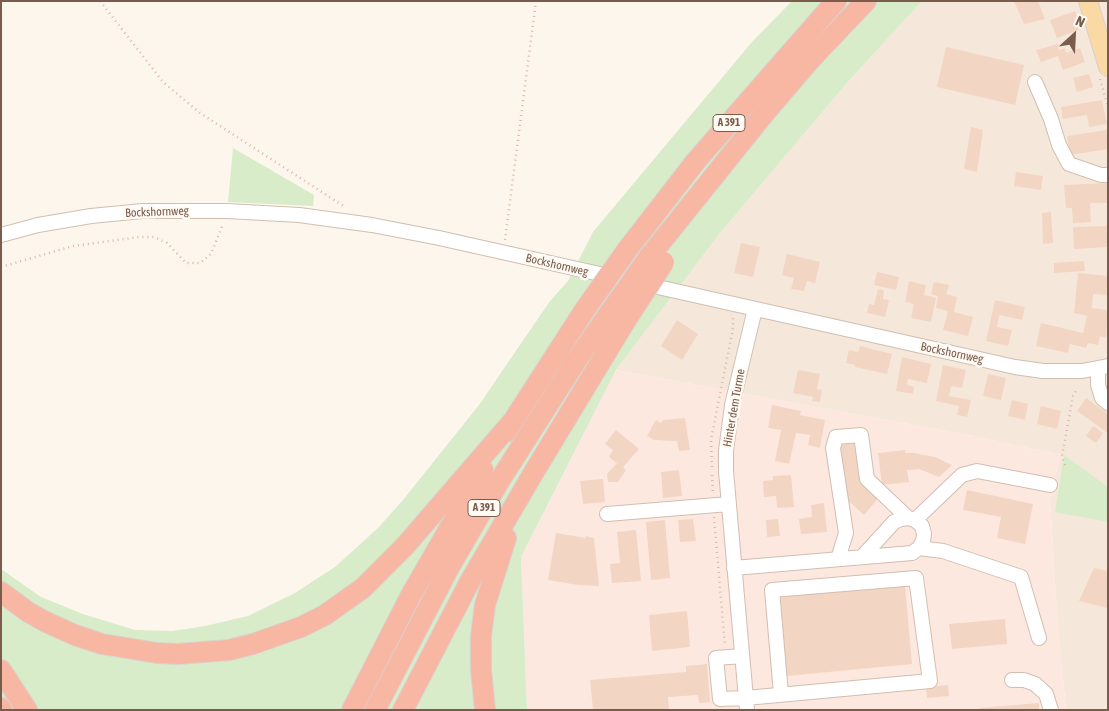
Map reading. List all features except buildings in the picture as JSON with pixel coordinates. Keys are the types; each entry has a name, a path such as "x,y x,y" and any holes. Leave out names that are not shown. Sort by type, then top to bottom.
{"highway":[{"name":"A 391","path":"352,710 415,587 513,421 586,308 627,250 696,161 836,1"},
{"name":"A 391","path":"375,710 450,566 490,497 576,361 617,318 657,259 763,115 810,60 866,1"},
{"path":"403,710 469,583 534,472 617,318"},
{"path":"1,592 28,612 46,622 102,644 157,653 178,654 229,650 254,644 293,630 325,615 363,588 405,546 513,421"},
{"path":"485,710 481,670 481,636 485,604 497,561 534,472"},
{"path":"1,670 27,710"}],"main road":[{"path":"1088,1 1108,67"}],"street":[{"path":"1035,82 1051,119 1059,145 1069,164 1102,175 1108,175"},
{"name":"Bockshornweg","path":"1,234 38,225 91,216 144,211 227,211 299,214 372,226 504,253 1015,367 1043,371 1082,370 1103,367"},
{"name":"Hinter dem Turme","path":"747,704 726,470 728,431 755,309"},
{"path":"1103,367 1098,385 1102,398 1108,402"},
{"path":"734,568 912,553 919,548 924,534 922,526 867,479 861,435 836,437 833,448 846,533 838,559"},
{"path":"862,557 894,522 901,519 912,519 962,475 977,471 1050,486"},
{"path":"607,514 728,504"},
{"path":"919,548 943,551 1021,577 1039,638"},
{"path":"742,656 716,658 720,699 747,704 781,694 930,681 916,578 772,590 781,694"},
{"path":"1012,680 1024,680 1035,684 1046,694 1051,710"}],"path":[{"path":"100,1 163,82 200,113 348,210"},
{"path":"504,253 536,1"},
{"path":"1,267 73,246 139,237 154,237 167,243 186,263 200,263 211,254 227,211"},
{"path":"733,315 733,328"},
{"path":"1065,465 1062,456 1073,396 1078,388"}],"shaded area":[{"path":"922,1 1108,1 1108,710 1066,710 1057,616 1050,501 1060,455 973,436 616,370 720,233 846,84"},
{"path":"616,370 973,436 1060,455 1050,501 1057,616 1066,710 527,710 521,557"}],"green space":[{"path":"792,1 922,1 846,84 720,233 616,370 521,557 527,710 1,710 1,569 41,597 83,614 135,630 172,631 248,616 295,593 335,567 378,528 403,500 479,405 550,301 568,281 593,232 752,42"},
{"path":"233,148 314,195 313,206 228,202"},
{"path":"1064,455 1108,487 1108,522 1055,512"}]}
